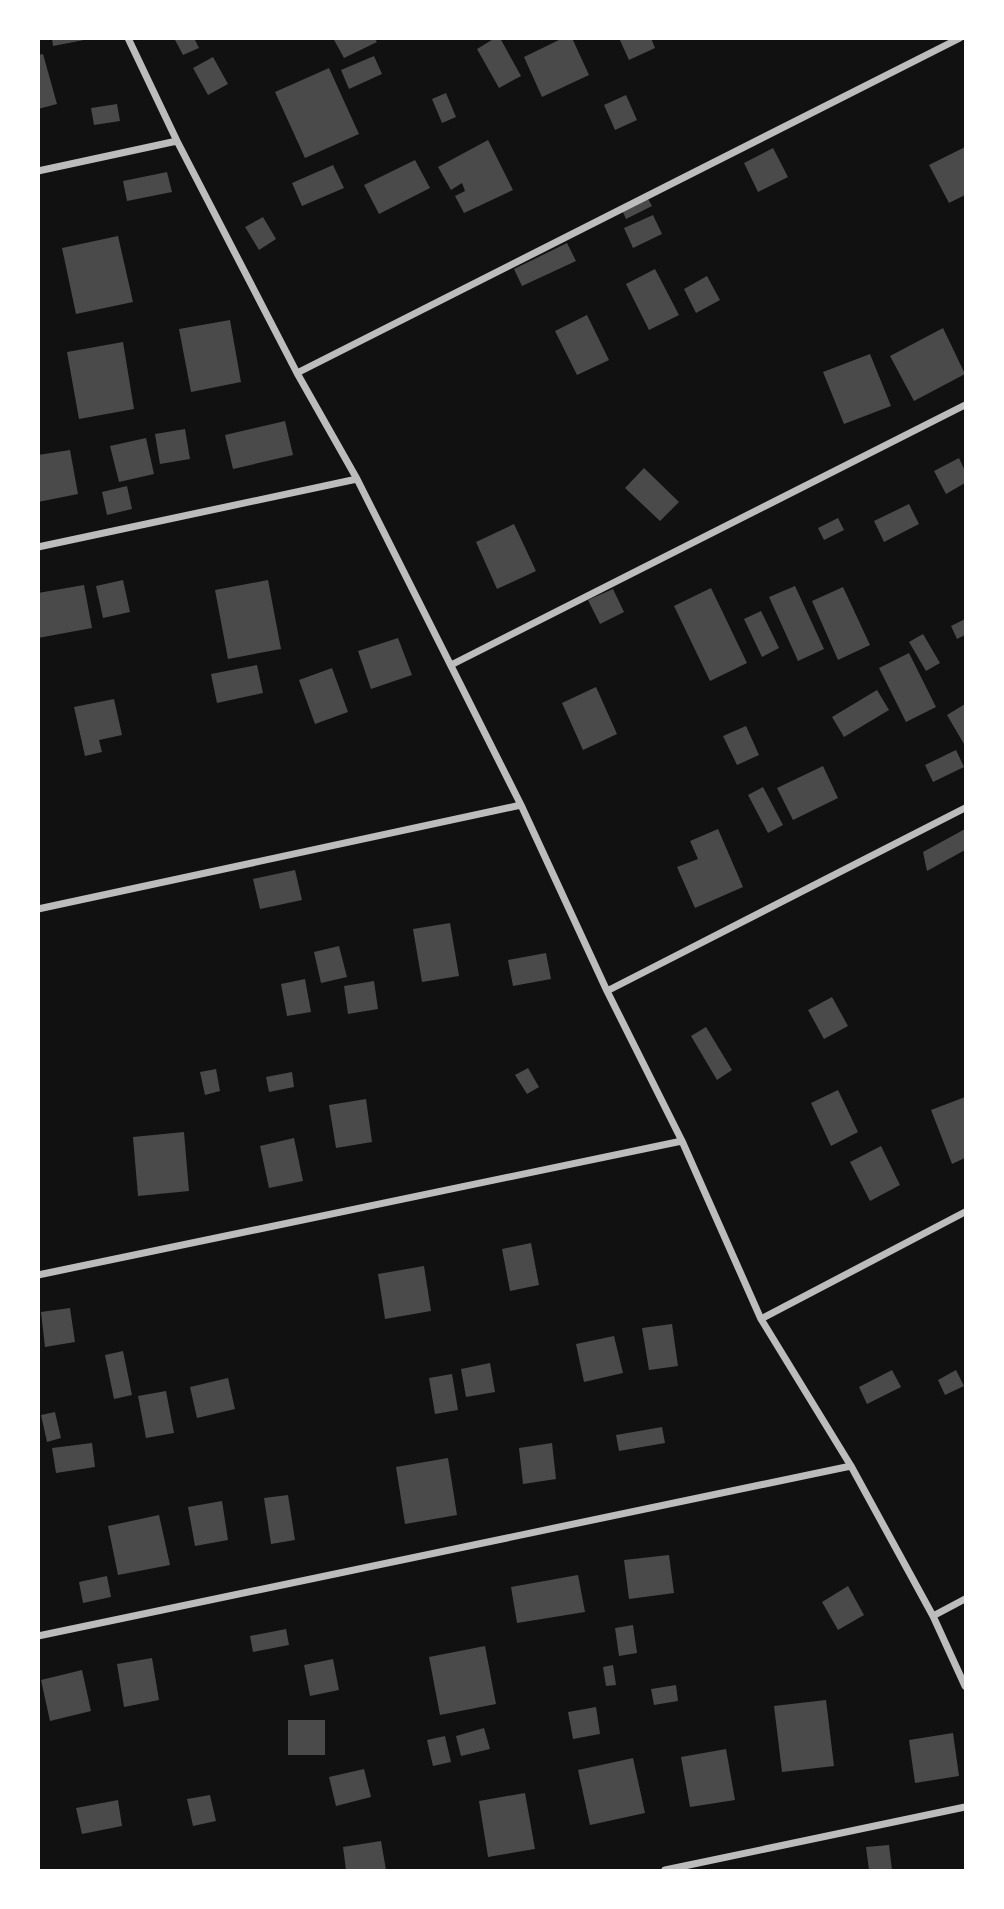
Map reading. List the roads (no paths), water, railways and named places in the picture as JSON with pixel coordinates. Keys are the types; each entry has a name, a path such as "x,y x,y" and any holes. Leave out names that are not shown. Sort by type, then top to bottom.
{"street":[{"path":"128,38 177,141 297,373 357,479 521,805 607,991 682,1140 761,1319 851,1466 933,1616 965,1686"},
{"path":"297,373 960,38"},
{"path":"38,171 177,141"},
{"path":"451,665 965,405"},
{"path":"38,547 357,479"},
{"path":"38,909 521,805"},
{"path":"607,991 965,808"},
{"path":"38,1275 682,1140"},
{"path":"761,1319 965,1212"},
{"path":"38,1636 851,1466"},
{"path":"933,1616 965,1599"},
{"path":"665,1871 965,1807"}]}
